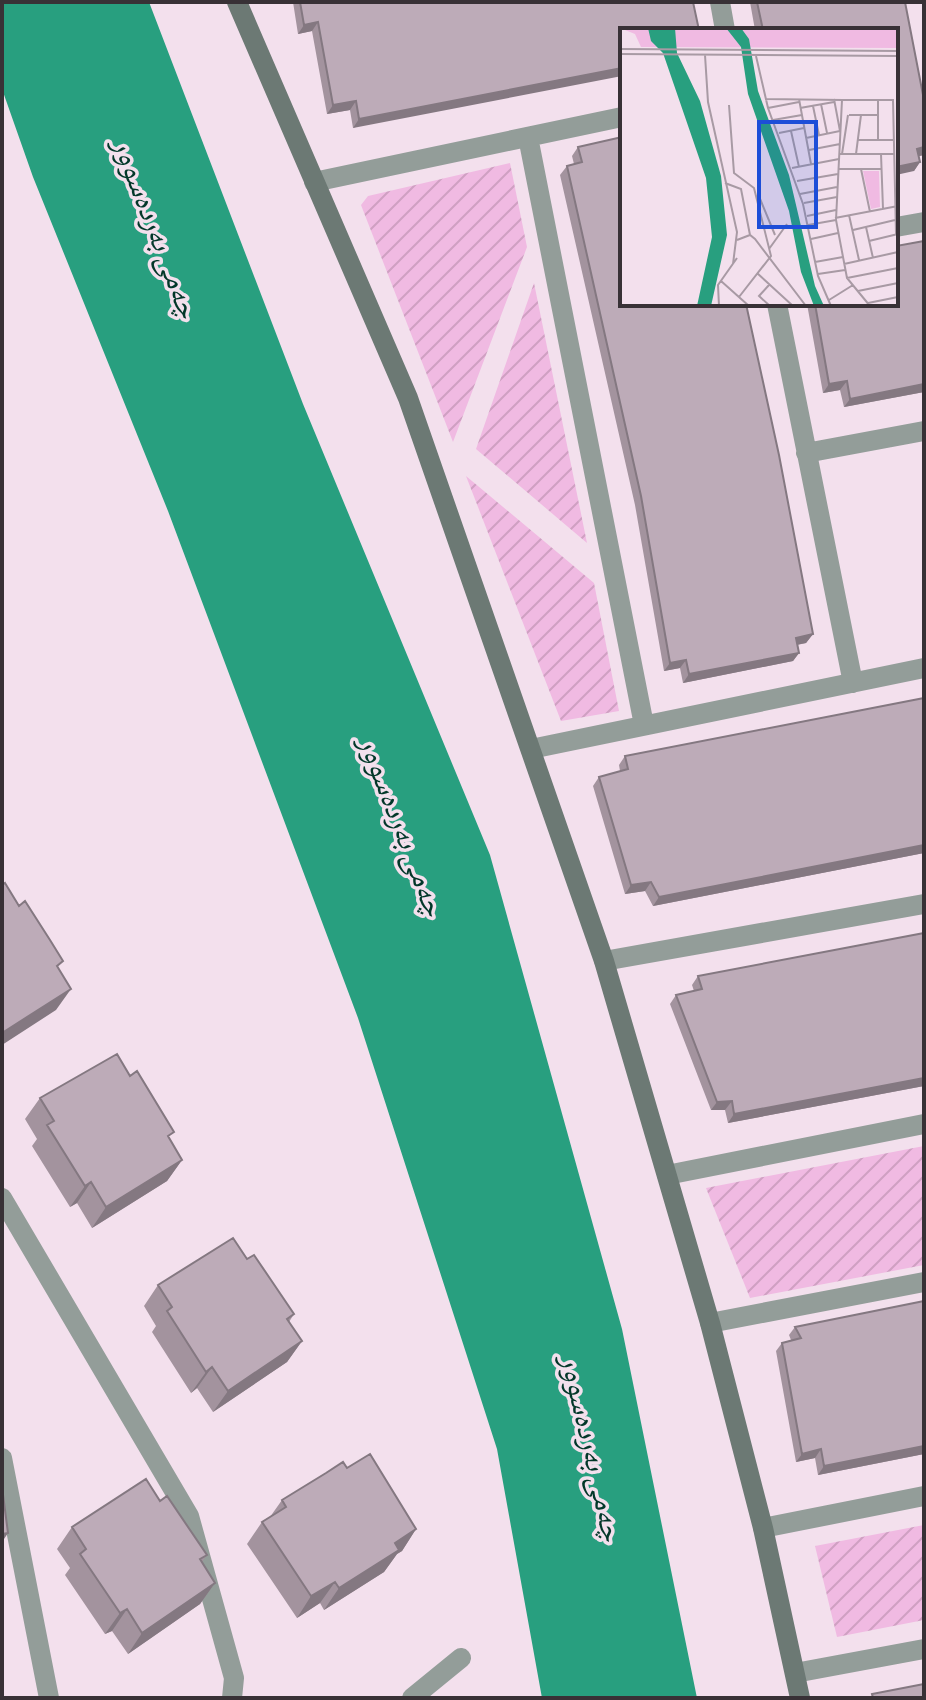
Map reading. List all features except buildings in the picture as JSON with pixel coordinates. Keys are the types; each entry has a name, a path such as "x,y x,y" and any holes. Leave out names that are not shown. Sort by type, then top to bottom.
{"street":[{"path":"237,2 408,398 604,961 710,1323 763,1528 800,1698"},
{"path":"720,2 725,28"},
{"path":"314,182 620,117"},
{"path":"528,137 644,725"},
{"path":"898,227 924,222"},
{"path":"777,306 853,683"},
{"path":"806,453 924,431"},
{"path":"531,749 924,668"},
{"path":"604,961 924,904"},
{"path":"667,1175 924,1124"},
{"path":"2,1198 189,1516 234,1678 232,1698"},
{"path":"710,1323 924,1282"},
{"path":"2,1458 49,1698"},
{"path":"763,1528 924,1496"},
{"path":"795,1673 924,1649"},
{"path":"412,1698 461,1658"}],"shaded area":[{"path":"510,163 527,247 453,442 361,205 368,196"},
{"path":"534,283 587,543 476,449"},
{"path":"466,476 594,583 619,711 561,721"},
{"path":"924,1146 924,1265 750,1298 706,1188"},
{"path":"924,1525 924,1620 837,1637 815,1546"}],"water":[{"name":"چەمی بەردەسوور","path":"2,2 149,2 303,404 490,855 622,1329 697,1698 542,1698 497,1449 358,1018 168,511 33,177 2,89"}]}
